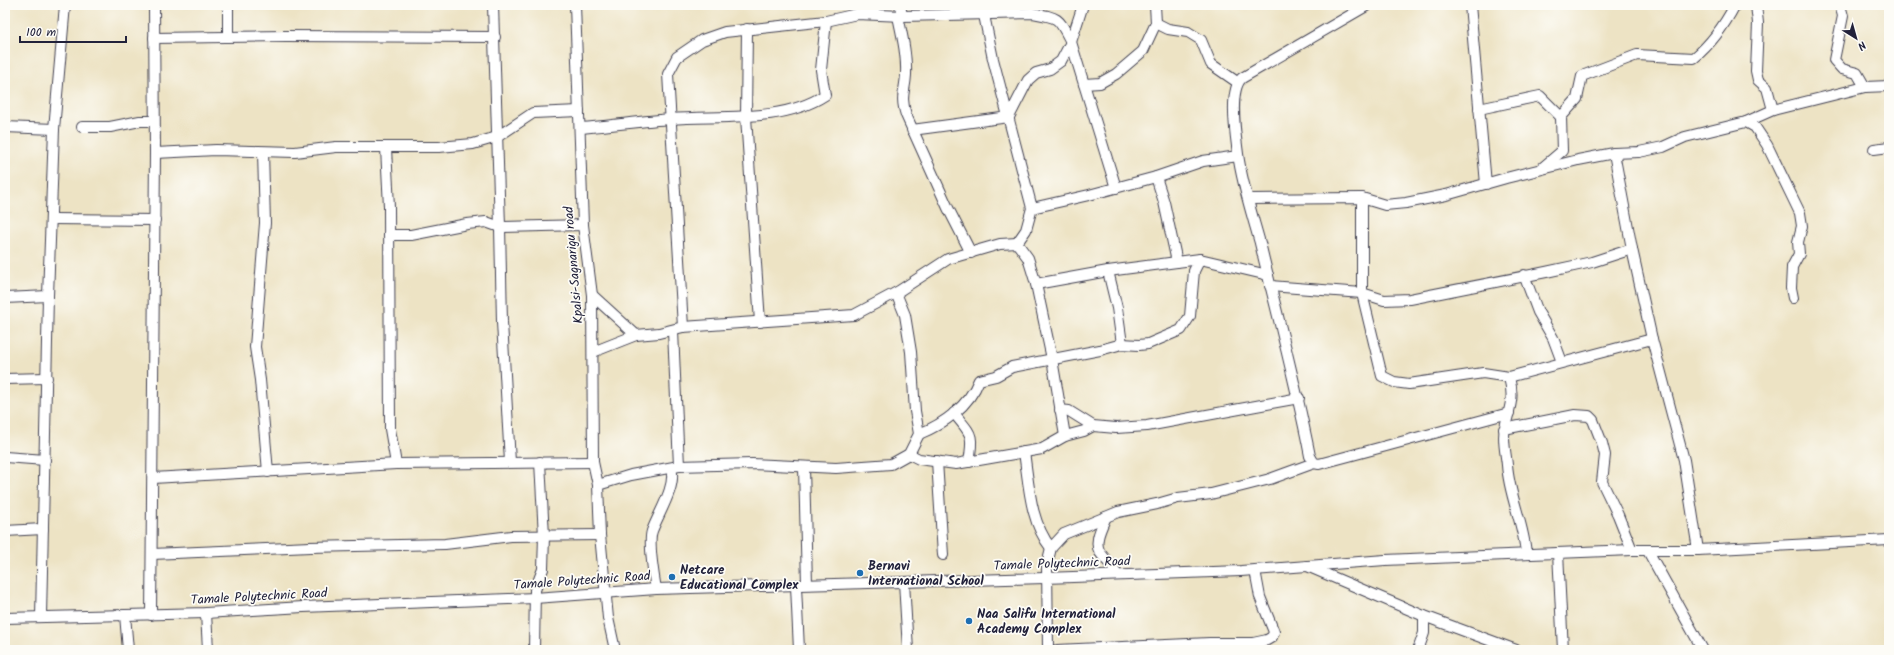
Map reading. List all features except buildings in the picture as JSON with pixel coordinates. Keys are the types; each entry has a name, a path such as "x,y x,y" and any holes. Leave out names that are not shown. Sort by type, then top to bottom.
{"street":[{"path":"41,617 48,296 52,219 54,129 65,5"},
{"path":"151,615 154,478 154,5"},
{"path":"228,5 228,36"},
{"path":"493,5 502,322 510,462"},
{"name":"Kpalsi-Sagnarigu road","path":"575,5 583,225 592,295 593,462 598,484 600,535 607,593 608,618 615,650"},
{"path":"900,5 900,16 906,59 906,76 902,92 902,103 912,130 948,208 971,253"},
{"path":"1009,116 1028,80 1036,73 1050,69 1057,65 1071,42 1083,5"},
{"path":"1084,84 1100,83 1130,64 1143,51 1156,23 1155,5"},
{"path":"1237,82 1368,5"},
{"path":"1470,5 1486,184"},
{"path":"1561,117 1577,100 1582,76 1637,55 1694,58 1708,46 1725,25 1735,5"},
{"path":"1756,5 1758,23 1756,71 1758,80 1767,88 1773,110"},
{"path":"1840,5 1843,16 1834,60 1842,69 1857,73 1865,87"},
{"path":"683,327 672,119 668,74 677,57 702,40 725,32 826,21 857,14 900,16 1032,13 1050,16 1060,21 1071,42 1116,188"},
{"path":"984,15 993,59 1032,208 1026,230 1017,243"},
{"path":"580,128 672,119 746,117 794,109 812,103 825,95 821,70 826,21"},
{"path":"1156,23 1168,29 1188,32 1201,40 1211,64 1218,71 1237,82"},
{"path":"747,29 746,117 760,322"},
{"path":"154,38 228,36 495,37"},
{"path":"1237,82 1234,106 1238,156 1299,398 1310,456 1314,463"},
{"path":"1249,199 1362,198 1385,205 1406,203 1446,195 1540,170 1614,153 1638,152 1663,147 1685,137 1746,122 1773,110 1865,87 1889,86"},
{"path":"1479,109 1540,96 1561,117 1562,151 1540,170"},
{"path":"155,153 216,150 263,152 316,151 336,147 386,148 473,144 497,137 533,113 579,111"},
{"path":"912,130 1009,116"},
{"path":"82,127 110,127 140,121 154,121"},
{"path":"1746,122 1755,127 1767,145 1800,213 1802,226 1798,242 1799,254 1792,267 1791,288 1793,298"},
{"path":"5,127 54,129"},
{"path":"1874,149 1889,147"},
{"path":"386,148 389,235 390,428 396,464"},
{"path":"263,152 265,223 255,347 260,380 268,472"},
{"path":"1614,153 1632,249 1652,338 1684,460 1698,550"},
{"path":"1032,208 1116,188 1156,177 1203,161 1238,156"},
{"path":"1156,177 1164,202 1177,262"},
{"path":"1362,198 1362,293 1382,376 1394,382 1409,384 1483,373 1508,377 1652,338"},
{"path":"52,219 155,220"},
{"path":"389,235 411,235 467,224 486,222 500,227 583,225"},
{"path":"593,352 636,335 673,331 683,327 854,315 896,293 948,259 1000,244 1017,243"},
{"path":"1017,243 1028,258 1036,284 1052,358 1065,436"},
{"path":"1270,286 1362,293 1384,300 1410,299 1592,262 1632,249"},
{"path":"1036,284 1108,271 1200,259 1268,275"},
{"path":"919,434 937,426 954,413 965,403 975,390 979,380 996,376 1012,367 1052,358 1122,344 1139,346 1148,344 1181,330 1190,316 1194,271 1200,259"},
{"path":"1108,271 1117,308 1122,344"},
{"path":"1524,275 1538,312 1553,338 1562,362"},
{"path":"598,484 631,475 675,467 752,464 836,468 891,464 909,454 919,434 914,405 911,352 905,315 896,293"},
{"path":"592,295 636,335"},
{"path":"5,298 48,296"},
{"path":"656,589 652,564 651,532 672,481 675,467 673,331"},
{"path":"1508,377 1512,392 1510,413 1504,429 1507,467 1514,506 1525,542 1526,554"},
{"path":"5,379 47,378"},
{"path":"1060,410 1069,411 1093,426 1116,428 1147,426 1299,398"},
{"path":"954,413 966,426 972,440 969,462"},
{"path":"1048,650 1045,578 1046,564 1051,548 1064,534 1118,512 1178,498 1211,494 1270,479 1314,463 1319,464 1510,413"},
{"path":"1504,429 1575,415 1589,416 1595,426 1605,455 1602,482 1618,515 1632,550"},
{"path":"909,454 919,458 956,464 1049,446 1065,436 1084,431 1093,426"},
{"path":"1024,452 1035,520 1044,539 1051,548"},
{"path":"5,457 45,460"},
{"path":"937,461 943,556"},
{"path":"534,650 536,587 544,569 544,536 540,462"},
{"path":"154,478 396,464 593,462"},
{"path":"804,467 807,584"},
{"path":"1106,517 1100,530 1097,544 1098,551 1112,565 1117,575"},
{"path":"5,531 43,529"},
{"path":"152,554 310,546 445,544 511,536 600,535"},
{"name":"Tamale Polytechnic Road","path":"5,618 206,613 535,598 656,589 796,586 807,584 1045,578 1255,570 1385,560 1632,550 1698,550 1889,540"},
{"path":"1648,551 1703,650"},
{"path":"1558,553 1563,650"},
{"path":"1305,565 1424,616 1516,650"},
{"path":"1057,650 1210,643 1253,647 1272,637 1274,632 1260,597 1255,570"},
{"path":"904,582 908,650"},
{"path":"796,586 799,650"},
{"path":"206,613 208,650"},
{"path":"125,616 128,650"},
{"path":"1418,650 1424,633 1424,616"}],"place":[{"name":"Bernavi International School","path":"860,573"},
{"name":"Netcare Educational Complex","path":"672,577"},
{"name":"Naa Salifu International Academy Complex","path":"969,621"}]}
